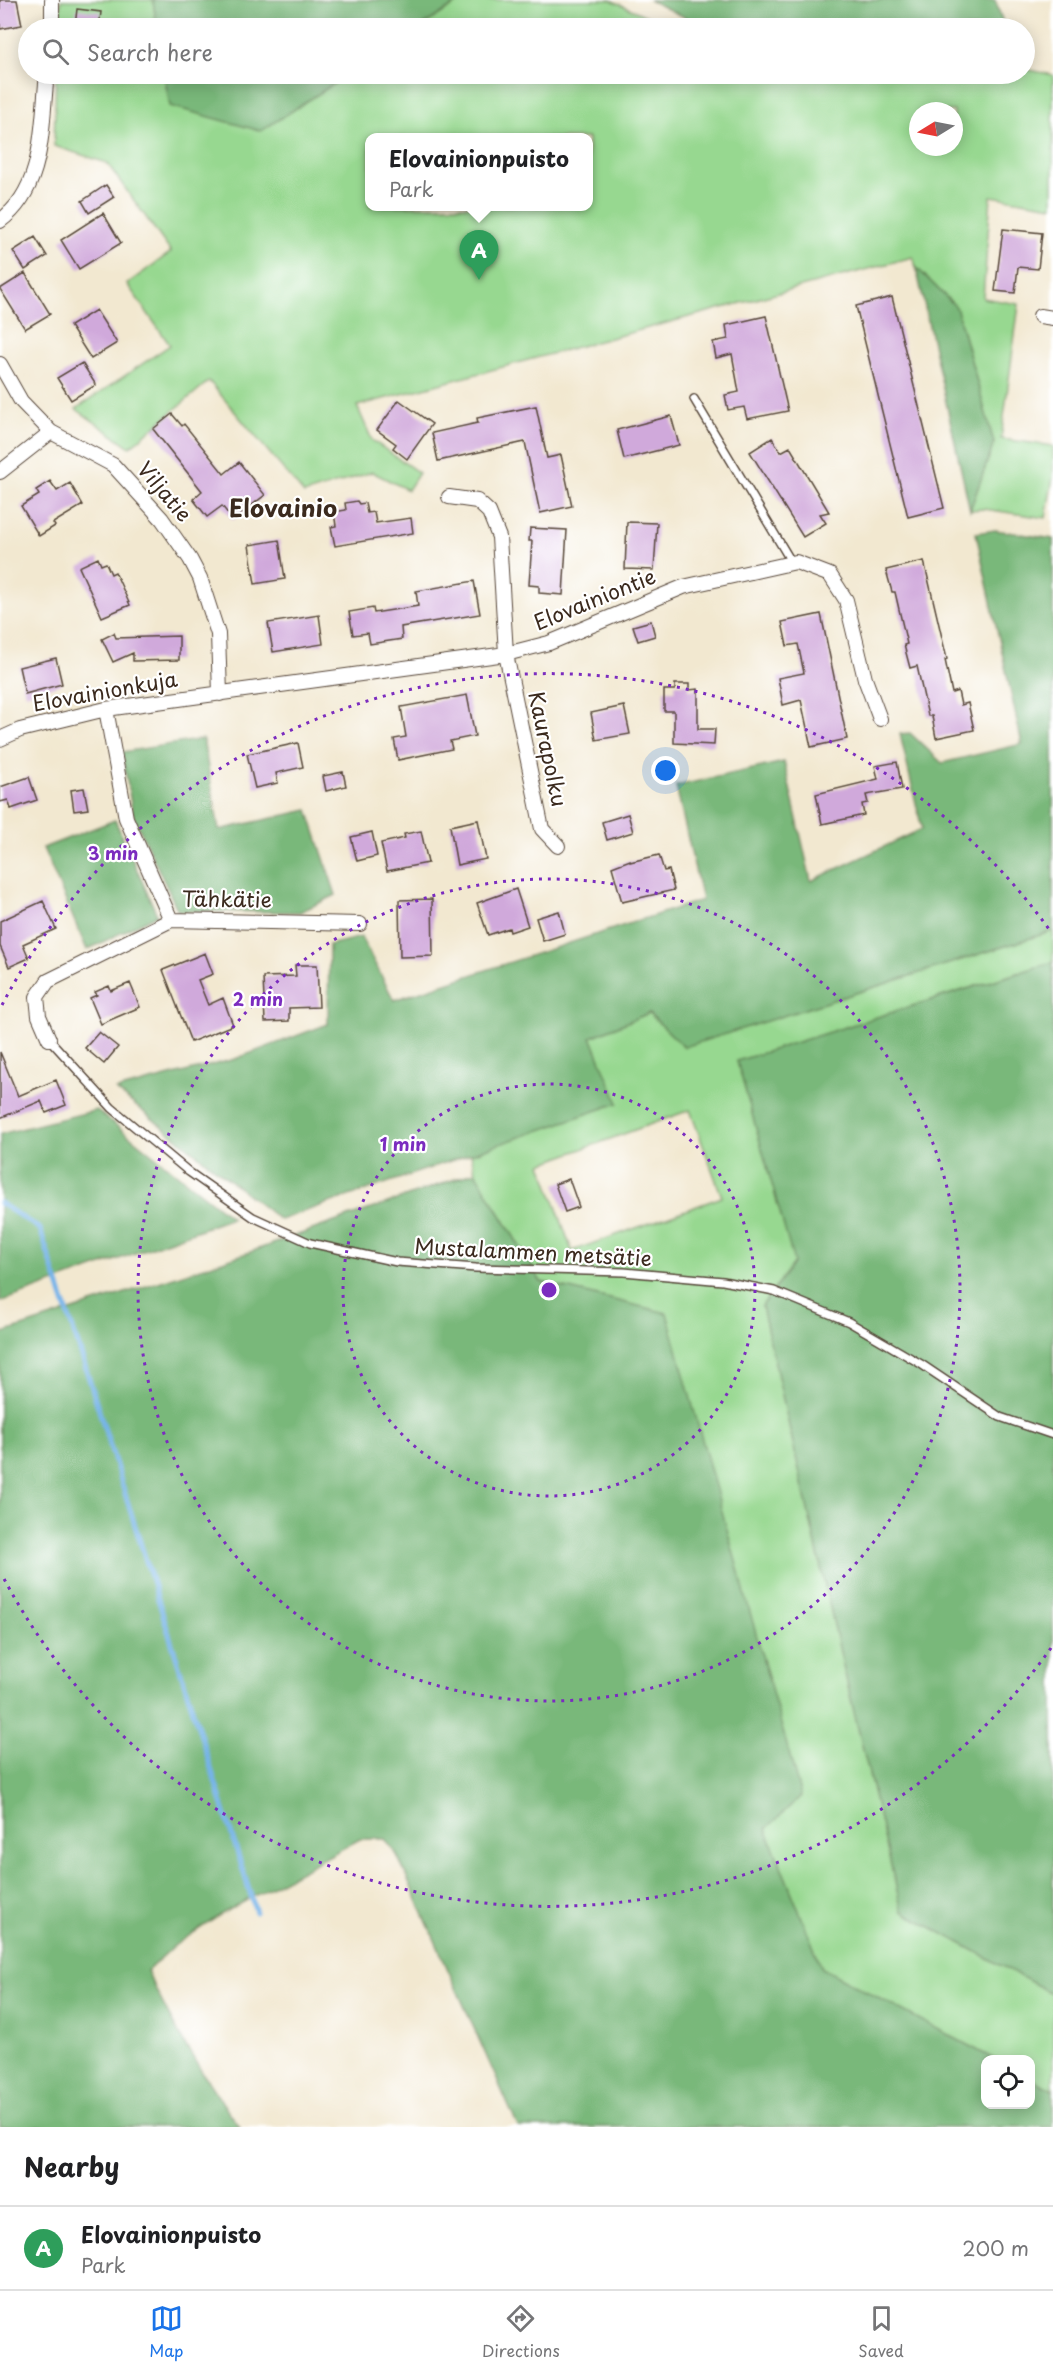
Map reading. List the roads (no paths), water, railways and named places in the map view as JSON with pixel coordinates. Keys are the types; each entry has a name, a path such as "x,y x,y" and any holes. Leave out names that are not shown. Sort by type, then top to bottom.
{"street":[{"path":"52,0 52,18"},
{"path":"0,221 8,215 30,183 42,142 46,84"},
{"name":"Viljatie","path":"0,364 21,401 51,432 113,465 162,519 190,559 200,578 218,634 220,694"},
{"path":"0,472 51,432"},
{"name":"Kaurapolku","path":"449,497 477,501 489,512 499,537 506,654 542,829 558,846"},
{"name":"Elovainiontie","path":"220,694 506,654 549,643 683,587 796,562 830,575 846,600 865,679 880,719"},
{"name":"Elovainionkuja","path":"0,739 20,730 106,709 220,694"},
{"name":"Tähkätie","path":"106,709 126,818 171,920 360,924"},
{"path":"49,1039 39,1016 37,997 48,981 171,920"}],"lane":[{"path":"694,399 792,563"},
{"name":"Mustalammen metsätie","path":"49,1039 112,1107 189,1172 253,1217 310,1243 397,1262 476,1268 624,1272 723,1281 774,1291 849,1322 921,1364 1000,1417 1053,1435"}],"waterway":[{"path":"0,1203 40,1229 256,1912"}],"place":[{"name":"Elovainionpuisto","path":"479,280"}],"district":[{"name":"Elovainio","path":"283,509"}]}
